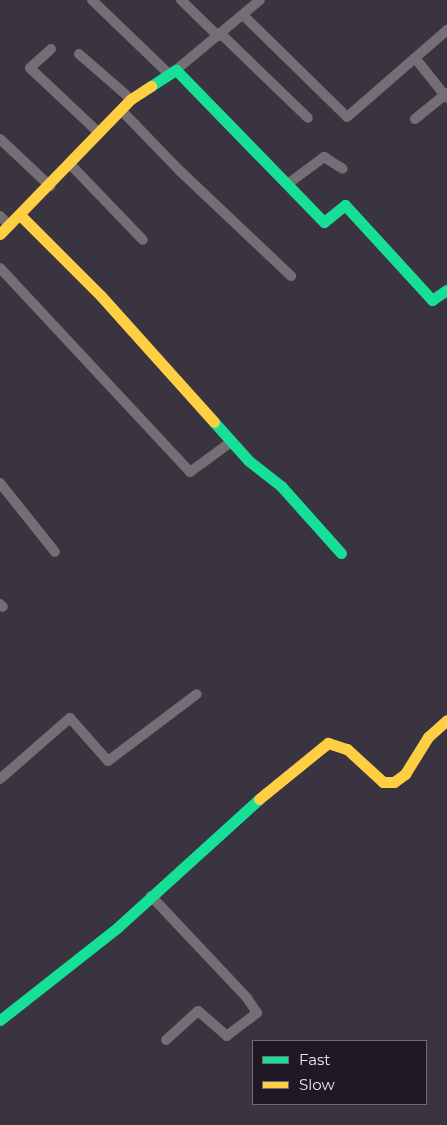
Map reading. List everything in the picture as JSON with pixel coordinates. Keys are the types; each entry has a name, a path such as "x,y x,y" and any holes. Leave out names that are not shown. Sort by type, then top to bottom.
{"street":[{"path":"92,0 173,73 289,184 324,222 345,205 351,208 432,300 447,290"},
{"path":"181,0 308,118"},
{"path":"0,234 21,216 50,186 131,98 173,73 219,34 244,16 254,2"},
{"path":"244,16 347,117 447,30"},
{"path":"51,50 30,68 99,132"},
{"path":"79,54 131,98"},
{"path":"415,58 446,96 415,119"},
{"path":"121,110 291,276"},
{"path":"0,139 50,186"},
{"path":"289,184 324,157 343,169"},
{"path":"70,164 143,240"},
{"path":"0,216 10,226"},
{"path":"21,216 101,296 231,442 281,486 341,553"},
{"path":"0,268 190,472 231,442"},
{"path":"0,483 55,552"},
{"path":"0,779 70,718 108,761 196,694"},
{"path":"0,1020 60,975 151,896 226,826 328,743 347,748 383,782 394,782 404,774 428,737 447,720"},
{"path":"151,896 247,998 257,1013 227,1036 198,1011 166,1040"}],"traffic: fast":[{"path":"151,86 176,70 324,222 345,205 432,300 447,290"},
{"path":"214,422 249,461 281,486 341,553"},
{"path":"0,1020 118,927 259,799"}],"traffic: slow":[{"path":"0,234 131,99 151,86"},
{"path":"21,216 101,296 214,422"},
{"path":"259,799 328,743 347,749 383,782 394,782 405,774 428,737 447,720"}]}
